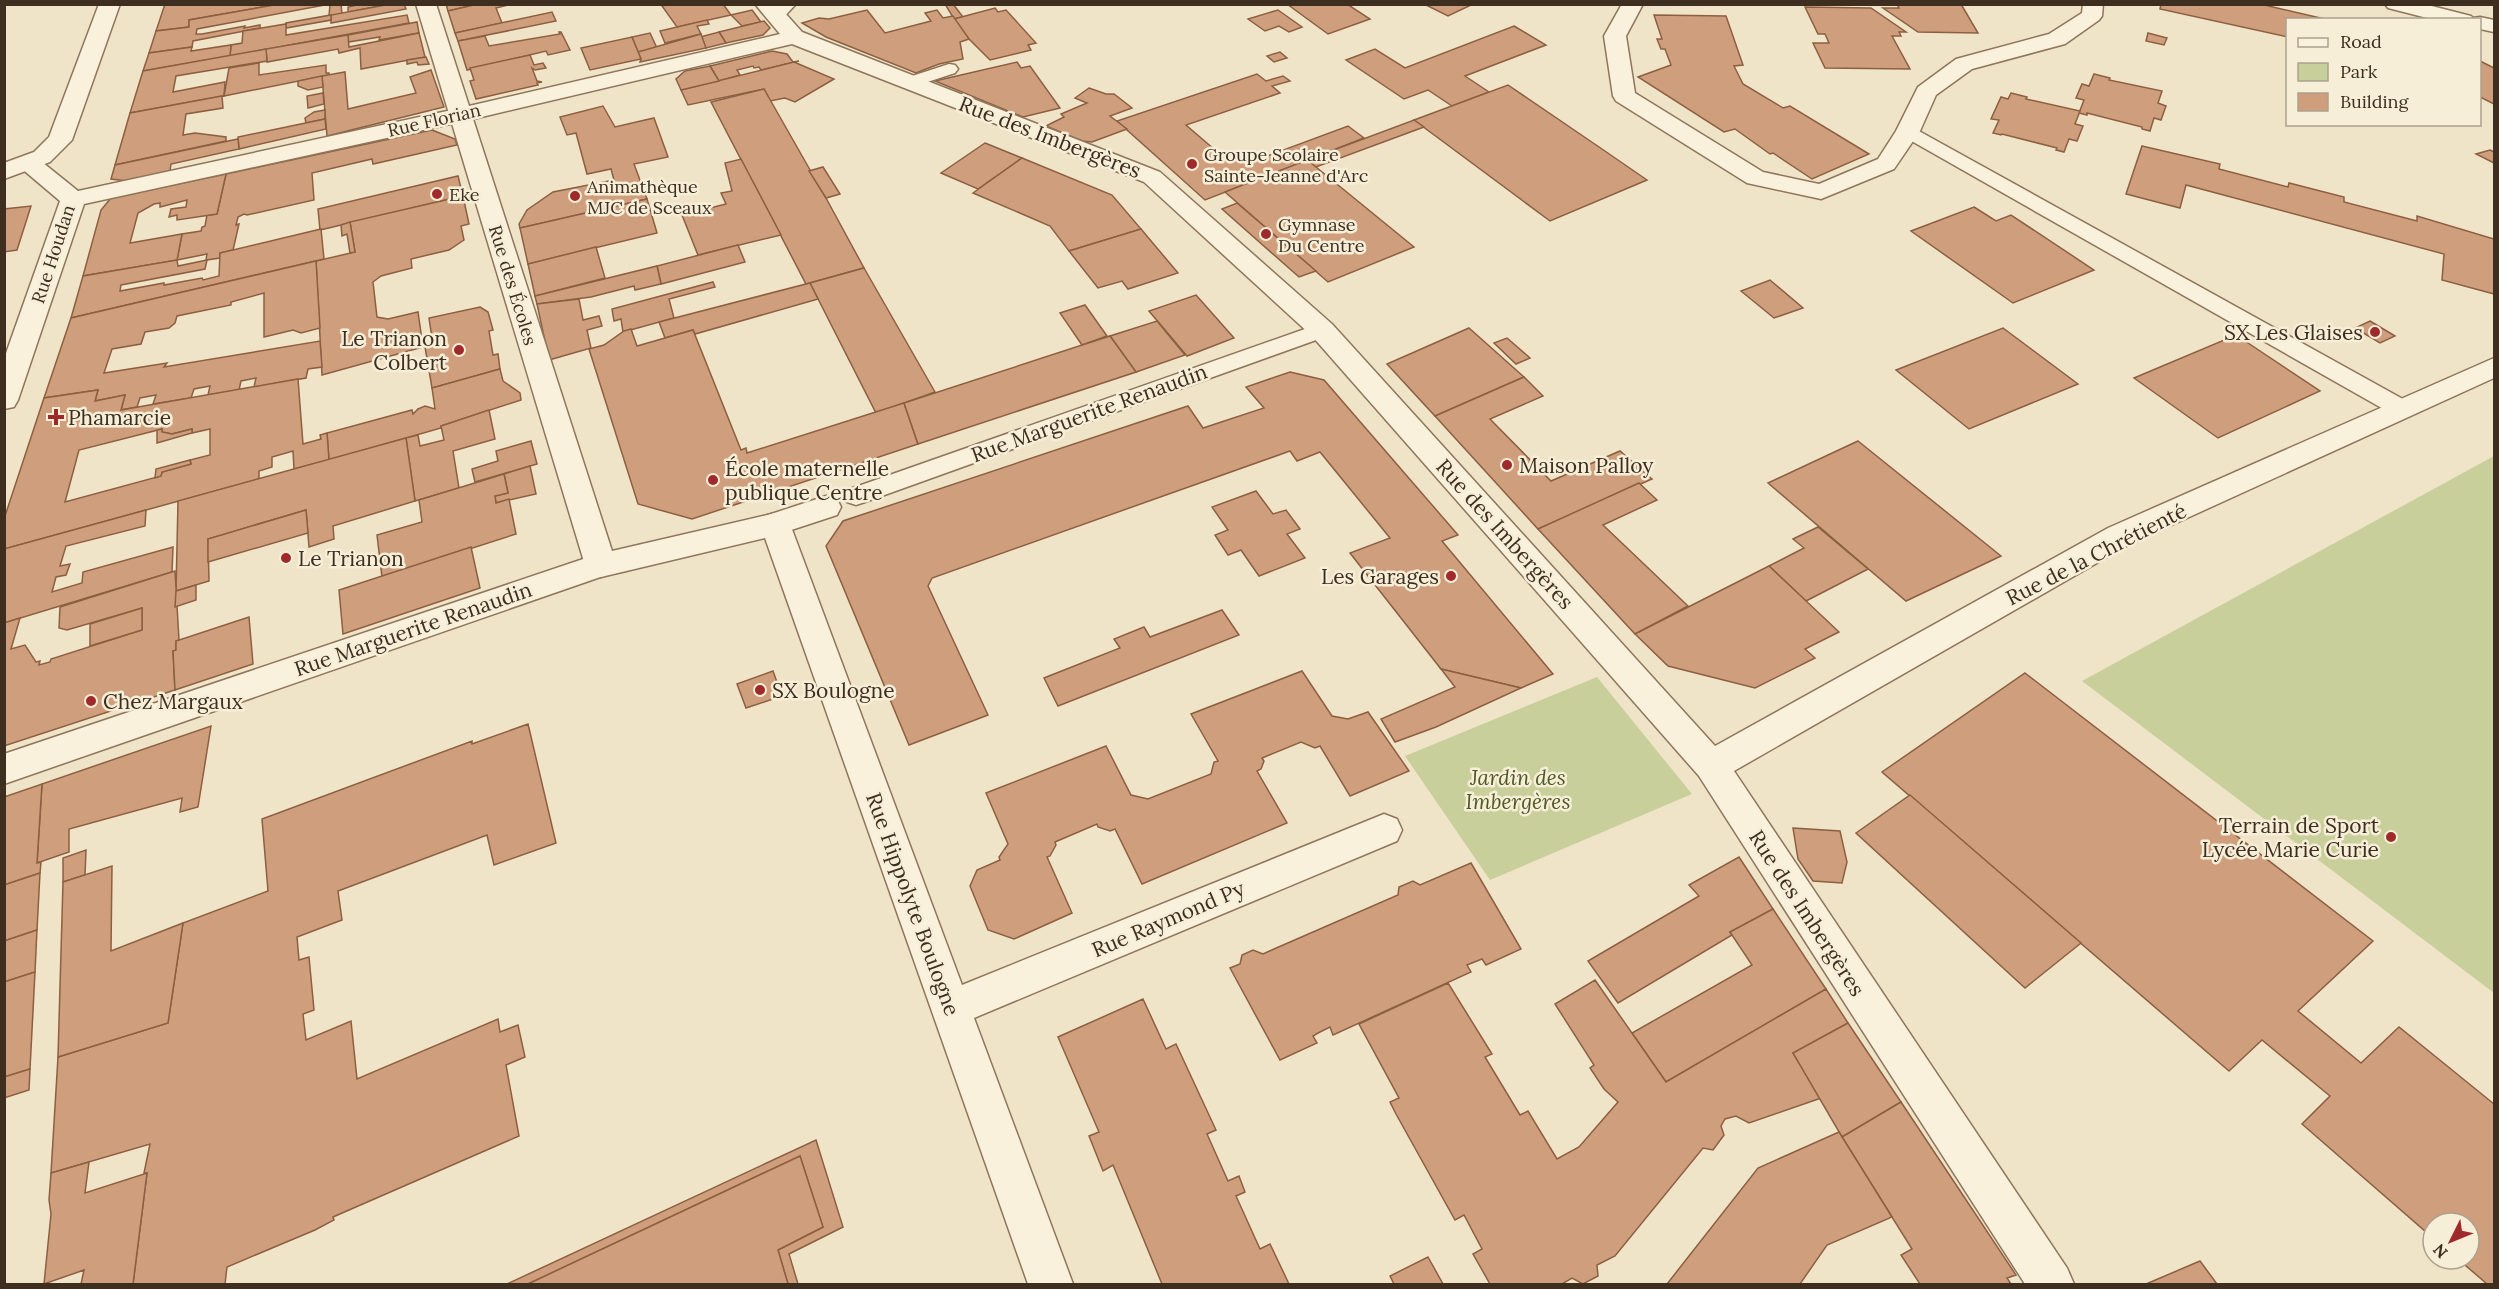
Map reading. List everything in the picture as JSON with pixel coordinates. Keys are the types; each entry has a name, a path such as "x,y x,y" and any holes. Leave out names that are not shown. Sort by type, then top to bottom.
{"street":[{"path":"4,172 42,158 60,140 110,4"},
{"name":"Rue des Écoles","path":"426,4 601,565"},
{"path":"1633,4 1615,36 1624,96 1755,178 1821,192 1886,164 1908,132 1926,92 1964,64 2057,39 2092,16 2093,4"},
{"path":"2395,4 2455,18"},
{"name":"Rue des Imbergères","path":"776,8 794,37 1152,177 1322,330 1712,766 2051,1284"},
{"name":"Rue Florian","path":"73,199 461,115 794,37"},
{"name":"Rue Houdan","path":"4,400 73,199 29,163"},
{"name":"Rue de la Chrétienté","path":"1712,766 2119,536 2494,367"},
{"name":"Rue Marguerite Renaudin","path":"4,769 601,565 776,524 826,507"},
{"name":"Rue Hippolyte Boulogne","path":"776,524 1050,1284"},
{"name":"Rue Raymond Py","path":"951,1009 1384,830"}],"lane":[{"path":"909,83 949,69"},
{"path":"1908,132 2402,409"},
{"name":"Rue Marguerite Renaudin","path":"856,496 1322,330"}],"green space":[{"name":"Terrain de Sport Lycée Marie Curie","path":"2494,456 2494,993 2082,681"},
{"name":"Jardin des Imbergères","path":"1597,677 1692,794 1490,880 1405,756"}],"building":[{"path":"165,4 280,4 189,20 189,27 156,31"},
{"path":"280,4 330,4 197,29 196,34 202,34 260,25 260,28 193,41 192,47 149,53 156,31 189,27 189,20"},
{"path":"330,4 341,4 342,14 329,16"},
{"path":"361,4 391,4 348,12 348,7"},
{"path":"391,4 404,4 406,9 331,23 331,15"},
{"path":"446,4 478,4 448,11"},
{"path":"478,4 512,4 496,8 502,23 455,33 448,11"},
{"path":"723,4 731,15 677,27 662,6"},
{"path":"945,4 953,4 963,17 954,19"},
{"path":"1287,4 1347,4 1370,19 1328,34"},
{"path":"1424,4 1471,4 1471,5 1448,16"},
{"path":"1897,4 1961,4 1978,33 1918,32 1883,8 1899,8"},
{"path":"2161,4 2260,4 2320,18 2286,18 2286,37 2160,9"},
{"path":"1805,7 1871,8 1906,32 1899,32 1901,36 1892,36 1910,69 1825,68 1813,43 1829,43 1825,34 1818,34"},
{"path":"995,8 998,12 1006,10 1036,43 1028,45 1031,50 990,60 969,39 954,19"},
{"path":"752,10 761,22 742,26 731,15"},
{"path":"867,10 885,33 931,21 925,13 937,10 943,18 953,16 969,39 960,42 963,59 939,64 916,73 826,37 802,23"},
{"path":"1278,10 1302,27 1289,32 1279,26 1265,31 1248,19"},
{"path":"552,12 556,21 458,41 455,33"},
{"path":"331,15 331,20 286,28 286,23"},
{"path":"407,15 409,23 230,56 231,45 242,43 243,31 286,24 286,35"},
{"path":"1654,15 1726,16 1743,65 1734,66 1743,84 1783,108 1790,106 1869,154 1812,179 1773,153 1770,154 1735,129 1724,132 1638,77 1671,65 1665,49 1661,49 1657,39 1662,39"},
{"path":"707,20 709,24 697,26 701,34 665,43 660,31"},
{"path":"764,21 770,28 763,35 726,43 719,32"},
{"path":"417,22 419,33 379,40 380,37 348,42 348,35"},
{"path":"1514,26 1546,45 1465,76 1489,92 1452,106 1428,90 1404,99 1346,60 1375,49 1405,68"},
{"path":"559,32 570,50 548,55 546,51 467,70 458,41 485,36 489,46 560,34"},
{"path":"719,32 726,43 706,48 700,37"},
{"path":"419,33 425,57 361,69 360,48 339,53 338,49 267,62 266,49 348,35 349,47"},
{"path":"650,33 657,48 638,52 632,37"},
{"path":"2148,33 2167,38 2164,45 2146,41"},
{"path":"701,34 706,48 640,62 638,52"},
{"path":"632,37 641,59 590,70 581,48"},
{"path":"231,45 230,56 143,71 149,53 192,47 191,51"},
{"path":"266,49 267,61 176,76 173,92 225,82 224,96 130,113 143,71"},
{"path":"772,51 787,54 793,62 799,61 761,70 753,66 737,70 740,75 719,81 710,66"},
{"path":"1280,52 1287,58 1274,62 1267,56"},
{"path":"530,55 534,65 543,63 546,68 535,70 532,68 537,81 542,82 537,83 538,85 476,99 470,81 474,80 470,68"},
{"path":"426,57 429,64 418,65 417,62 407,64 407,60"},
{"path":"794,62 834,79 795,102 785,98 770,101 764,89 688,105 681,90"},
{"path":"1017,62 1021,68 1030,66 1060,108 1023,117 935,81"},
{"path":"2481,62 2494,68 2494,104 2481,98"},
{"path":"259,63 259,75 326,65 326,73 329,75 224,96 229,68"},
{"path":"710,66 719,81 681,90 676,79 685,71"},
{"path":"431,70 444,107 327,136 322,76 345,72 348,109 416,93 410,77"},
{"path":"1257,74 1266,81 1283,76 1290,81 1272,86 1280,93 1186,125 1229,162 1240,158 1241,155 1247,155 1254,161 1348,126 1364,138 1205,200 1117,121"},
{"path":"2094,74 2110,78 2109,80 2162,91 2158,103 2166,106 2161,120 2154,118 2150,131 2087,113 2087,115 2079,113 2084,100 2076,98 2082,84 2089,86"},
{"path":"322,76 323,87 308,90 298,86 298,81"},
{"path":"1508,85 1647,180 1550,221 1414,120"},
{"path":"1089,88 1106,94 1114,94 1132,108 1110,116 1127,129 1092,142 1082,141 1046,126 1064,117 1061,114 1087,103 1075,98"},
{"path":"764,89 864,268 806,284 711,102"},
{"path":"323,93 324,104 308,108 307,96"},
{"path":"2011,93 2027,97 2026,99 2080,111 2075,124 2083,126 2077,141 2069,139 2064,152 2056,150 2057,148 1993,133 1999,120 1991,119 2001,97 2008,99"},
{"path":"222,96 223,108 186,114 183,135 195,133 226,137 226,141 115,165 130,113"},
{"path":"603,106 615,127 654,118 668,157 634,164 647,199 520,228 519,224 527,210 553,192 614,180 611,169 587,174 576,133 567,135 560,117"},
{"path":"325,110 325,119 306,123 305,118 314,112"},
{"path":"325,119 326,129 239,149 238,137"},
{"path":"1414,120 1424,127 1316,167 1307,160"},
{"path":"432,130 455,139 457,145 373,164 372,159 312,173 314,200 238,217 236,225 239,224 233,250 220,253 220,258 206,260 207,254 177,260 182,234 201,231 205,226 207,215 217,214 226,174"},
{"path":"238,139 239,149 171,164 170,171 127,181 111,179 115,165"},
{"path":"985,143 1022,158 978,189 941,173"},
{"path":"2142,146 2220,164 2219,169 2288,187 2289,183 2344,197 2344,202 2417,221 2417,216 2494,239 2494,294 2442,280 2444,254 2186,185 2180,208 2126,194"},
{"path":"2490,150 2494,152 2494,163 2476,154"},
{"path":"1022,158 1112,195 1141,229 1069,251 1050,226 973,193"},
{"path":"741,159 781,235 698,255 682,215 726,204 721,193 732,191 725,163"},
{"path":"1307,160 1414,247 1328,282 1225,192"},
{"path":"823,167 840,194 826,198 809,171"},
{"path":"226,174 217,214 177,220 177,215 169,217 171,209 186,207 187,200 160,207 160,203 154,204 138,213 130,243 182,234 177,260 83,276 101,210 111,198"},
{"path":"458,176 463,196 320,230 318,209"},
{"path":"463,196 469,224 461,226 464,240 449,250 411,259 412,268 381,276 373,282 377,317 388,319 418,312 423,347 322,375 316,261 355,252 350,222"},
{"path":"647,199 657,233 528,264 520,228"},
{"path":"1237,203 1316,271 1299,277 1222,209"},
{"path":"31,206 17,250 4,252 4,209"},
{"path":"1974,207 1996,221 2011,215 2094,270 2013,303 1911,231"},
{"path":"350,222 355,252 350,253 347,234 342,236 341,225"},
{"path":"321,229 324,259 71,318 83,276 177,260 178,266 207,260 205,269 121,285 120,291 164,283 164,285 202,278 203,280 219,276 220,253"},
{"path":"1141,229 1178,273 1128,289 1122,281 1098,288 1069,251"},
{"path":"738,245 745,262 661,284 657,266"},
{"path":"596,247 605,278 535,296 528,264"},
{"path":"316,261 320,328 301,333 293,330 264,337 264,293 231,302 231,305 177,316 175,323 169,328 145,332 141,344 112,349 104,373 167,363 164,367 320,341 322,367 308,369 306,378 254,387 256,378 241,381 239,390 208,395 210,386 194,389 191,398 153,404 156,395 140,398 137,407 121,410 125,395 95,401 98,390 44,398 71,318"},
{"path":"657,266 661,284 635,290 634,286 591,297 537,304 535,296"},
{"path":"864,268 935,392 876,413 810,283"},
{"path":"1770,280 1803,308 1774,318 1741,291"},
{"path":"713,282 715,287 669,299 674,318 623,332 621,319 614,321 612,309"},
{"path":"810,283 818,299 695,334 693,330 665,338 659,322"},
{"path":"1196,295 1234,338 1187,356 1149,311"},
{"path":"579,299 583,320 599,316 602,326 587,330 591,348 549,360 537,304"},
{"path":"1085,305 1107,336 1082,345 1060,313"},
{"name":"Le Trianon Colbert","path":"480,307 488,312 493,330 489,331 493,355 498,354 500,369 432,388 425,347 433,345 429,318"},
{"path":"1157,321 1185,355 1136,372 1110,336"},
{"name":"SX Les Glaises","path":"2370,321 2395,336 2380,343 2355,328"},
{"path":"1469,328 1524,377 1435,416 1387,364"},
{"path":"2003,328 2078,384 1969,429 1896,370"},
{"path":"631,329 637,346 693,330 741,450 746,448 747,453 904,403 918,444 692,519 638,504 589,349 604,345 624,331"},
{"path":"2236,335 2320,391 2218,438 2134,378"},
{"path":"1110,336 1136,372 918,444 904,403"},
{"path":"1507,338 1530,358 1516,364 1494,343"},
{"path":"500,369 503,381 520,393 521,400 441,426 441,428 329,460 327,433 412,410 413,414 425,406 435,409 432,388"},
{"path":"1290,372 1324,380 1458,535 1442,541 1553,674 1521,688 1441,669 1350,553 1390,538 1320,452 1297,461 1290,451 932,578 928,586 988,715 909,745 826,546 843,521 1188,406 1203,428 1264,408 1246,387"},
{"name":"Maison Palloy","path":"1524,377 1543,396 1490,419 1551,481 1620,451 1652,479 1538,529 1435,416"},
{"path":"298,379 303,444 321,439 320,435 327,433 329,460 294,469 293,451 272,457 272,467 259,471 259,479 4,549 4,519 44,398 98,390 95,401 125,395 121,410","holes":["162,429 162,432 172,434 192,429 192,433 210,429 210,455 190,460 191,464 162,472 161,476 65,502 79,450"]},
{"path":"489,410 495,439 453,451 459,488 415,501 406,438 418,435 420,446 444,440 441,426"},
{"path":"162,429 162,432 172,434 192,429 192,433 157,443 157,430"},
{"path":"406,438 415,501 333,526 334,539 309,547 306,510 208,539 209,581 176,591 178,501"},
{"path":"531,441 537,464 475,482 472,469 498,461 496,451"},
{"path":"1858,441 2001,556 1906,601 1768,483"},
{"path":"190,460 191,464 162,472 161,476 155,478 156,469"},
{"path":"530,466 536,494 496,503 495,496 508,493 504,474"},
{"path":"504,474 508,493 495,496 496,503 509,499 516,534 382,577 377,535 422,522 419,500"},
{"path":"1639,483 1657,500 1603,525 1688,606 1635,634 1538,529"},
{"path":"1256,491 1273,514 1286,510 1300,529 1287,534 1305,558 1259,576 1241,550 1228,555 1215,535 1228,530 1212,507"},
{"path":"146,510 145,526 66,546 60,566 70,564 66,575 56,577 52,592 82,583 83,572 173,547 172,572 4,623 4,549"},
{"path":"306,510 308,533 208,562 208,539"},
{"path":"1818,527 1868,569 1806,601 1769,566 1804,548 1793,539"},
{"path":"471,547 480,588 343,634 339,590"},
{"path":"1769,566 1839,632 1805,649 1815,658 1755,688 1668,666 1635,634"},
{"path":"175,571 179,640 176,641 176,650 173,651 175,690 4,746 4,623 20,618 11,649 25,645 36,662 40,661 39,665 50,662 51,659 142,630 142,608 67,630 59,628 60,607"},
{"path":"196,585 196,600 175,607 176,591"},
{"path":"142,608 142,630 90,646 90,624"},
{"path":"1222,610 1239,635 1058,706 1044,678 1120,648 1114,639 1144,627 1150,637"},
{"path":"249,617 253,664 175,690 173,651 176,650 176,641"},
{"path":"1441,669 1521,688 1436,727 1395,742 1381,719 1455,687"},
{"name":"SX Boulogne","path":"773,671 782,696 746,708 737,684"},
{"path":"1302,671 1332,716 1348,719 1368,712 1409,771 1350,796 1320,746 1315,748 1301,742 1262,758 1264,761 1261,769 1257,771 1287,823 1142,884 1115,829 1110,831 1098,827 1097,824 1055,842 1056,845 1047,857 1072,913 1014,939 988,930 970,886 977,870 1000,860 999,857 1008,844 986,793 1106,746 1131,795 1148,799 1211,774 1214,762 1218,761 1191,714"},
{"path":"2025,673 2373,941 2298,1011 2361,1063 2399,1027 2494,1104 2494,1284 2487,1284 2472,1271 2481,1271 2481,1211 2421,1211 2421,1228 2302,1124 2330,1096 2262,1040 2229,1071 1882,772"},
{"path":"528,724 556,843 494,865 487,835 338,891 342,920 297,937 299,960 309,957 314,1010 303,1014 306,1040 351,1021 357,1079 498,1019 500,1032 518,1025 525,1057 506,1065 519,1136 333,1217 334,1220 315,1230 227,1267 225,1284 133,1284 147,1173 144,1173 150,1144 51,1173 58,1057 168,1023 183,923 268,891 262,819 472,741 472,744"},
{"path":"211,726 198,807 180,812 182,798 69,829 69,852 37,863 42,784"},
{"path":"42,784 37,863 41,862 40,873 4,885 4,797"},
{"path":"1910,795 2081,943 2025,988 1856,833"},
{"path":"1793,828 1840,831 1847,862 1842,883 1813,881 1798,859"},
{"path":"86,850 85,875 63,882 63,858"},
{"path":"1739,857 1773,909 1730,932 1732,935 1618,1003 1588,961 1699,896 1689,885"},
{"path":"1471,863 1521,949 1486,965 1482,959 1467,965 1471,972 1333,1035 1330,1027 1313,1036 1317,1043 1280,1060 1230,968 1240,964 1242,955 1253,950 1263,954 1398,895 1399,887 1413,881 1420,885"},
{"path":"112,866 111,951 183,923 168,1023 58,1057 63,882"},
{"path":"40,873 37,930 4,941 4,885"},
{"path":"1773,909 1826,989 1666,1082 1632,1033 1752,965 1730,932"},
{"path":"37,930 35,972 4,982 4,941"},
{"path":"35,972 30,1069 4,1077 4,982"},
{"path":"1595,980 1666,1082 1826,989 1848,1023 1793,1053 1821,1098 1749,1123 1736,1116 1725,1119 1721,1126 1724,1135 1713,1150 1703,1148 1615,1256 1597,1265 1598,1276 1583,1284 1572,1278 1562,1284 1490,1284 1473,1254 1482,1249 1464,1215 1455,1220 1396,1114 1390,1102 1399,1098 1359,1024 1448,983 1492,1054 1485,1057 1520,1115 1528,1111 1557,1159 1579,1147 1618,1102 1604,1089 1590,1068 1594,1065 1555,1004"},
{"path":"1143,999 1166,1049 1176,1044 1216,1130 1207,1134 1228,1181 1239,1176 1245,1192 1236,1196 1260,1249 1270,1244 1289,1284 1162,1284 1113,1165 1103,1171 1089,1136 1099,1132 1058,1037"},
{"path":"1848,1023 1901,1102 1842,1137 1793,1053"},
{"path":"30,1069 29,1090 4,1098 4,1077"},
{"path":"1901,1102 2016,1275 2007,1278 2011,1284 1920,1284 1901,1255 1912,1249 1842,1137"},
{"path":"1839,1132 1892,1217 1827,1245 1800,1284 1667,1284 1758,1168"},
{"path":"816,1140 843,1227 789,1254 798,1284 788,1284 778,1250 823,1227 800,1156 528,1284 507,1284"},
{"path":"800,1156 823,1227 778,1250 788,1284 528,1284"},
{"path":"89,1162 85,1193 147,1173 133,1284 81,1284 84,1270 44,1284 51,1214 49,1200 51,1173"},
{"path":"1428,1257 1443,1284 1394,1284 1390,1276"},
{"path":"2200,1261 2217,1284 2146,1284"}],"place":[{"name":"Groupe Scolaire Sainte-Jeanne d'Arc","path":"1192,164"},
{"name":"Eke","path":"437,194"},
{"name":"Animathèque MJC de Sceaux","path":"575,196"},
{"name":"Gymnase Du Centre","path":"1266,234"},
{"name":"SX Les Glaises","path":"2375,332"},
{"name":"Le Trianon Colbert","path":"459,350"},
{"name":"Phamarcie","path":"56,417"},
{"name":"Maison Palloy","path":"1507,465"},
{"name":"École maternelle publique Centre","path":"713,480"},
{"name":"Le Trianon","path":"286,558"},
{"name":"Les Garages","path":"1451,576"},
{"name":"SX Boulogne","path":"760,690"},
{"name":"Chez Margaux","path":"91,701"},
{"name":"Terrain de Sport Lycée Marie Curie","path":"2391,837"}]}
